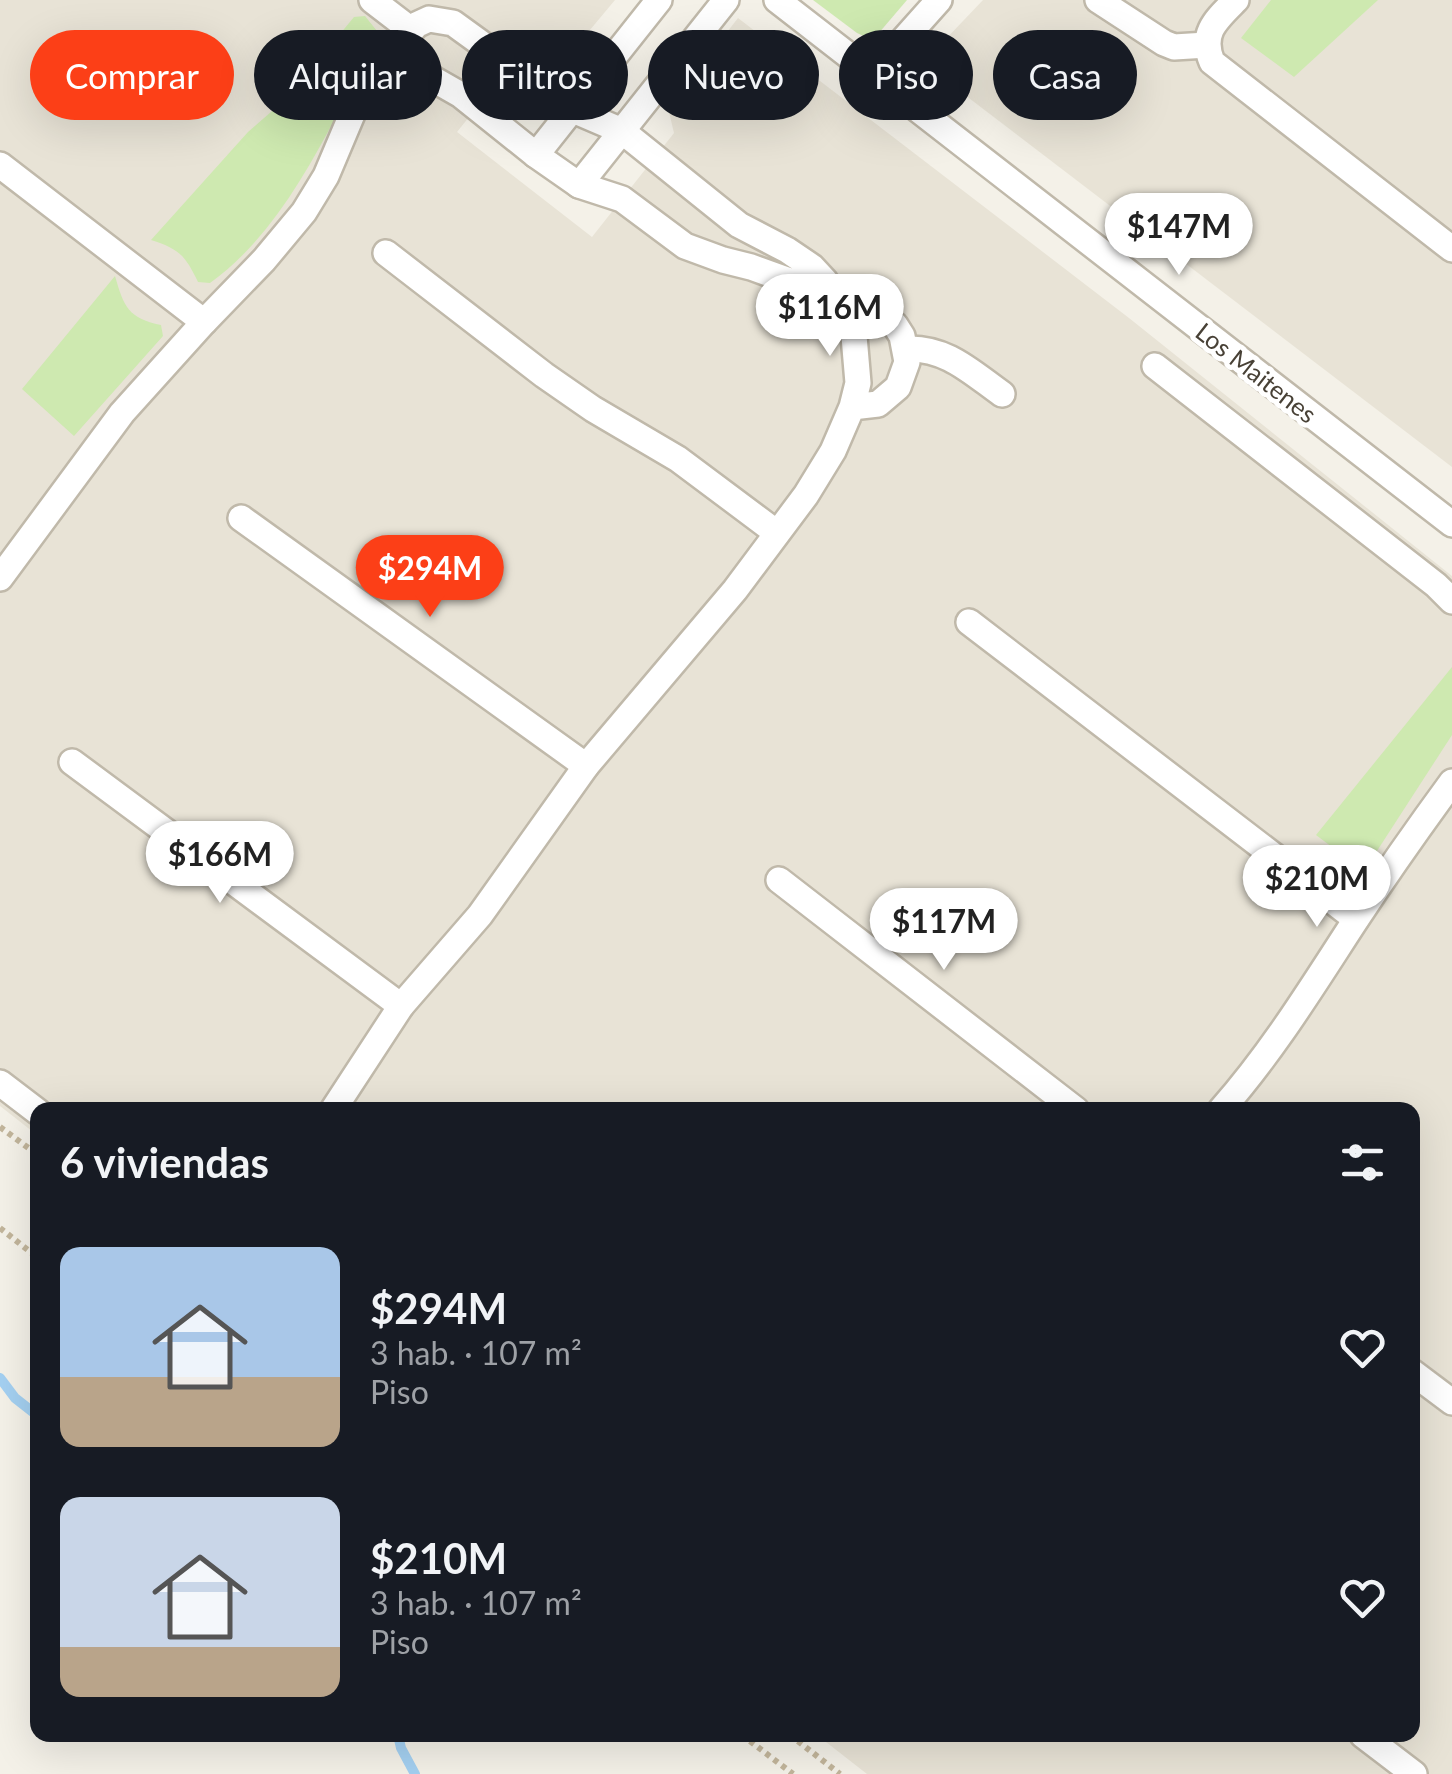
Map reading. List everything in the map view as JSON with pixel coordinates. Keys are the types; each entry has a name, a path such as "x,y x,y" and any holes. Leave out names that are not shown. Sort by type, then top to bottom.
{"street":[{"path":"372,0 411,30 429,19 452,24 462,31"},
{"path":"628,40 659,0"},
{"path":"579,185 726,0"},
{"name":"Los Maitenes","path":"777,0 839,49"},
{"path":"912,30 939,0"},
{"path":"1098,0 1164,43 1174,47 1207,45"},
{"path":"1236,0 1213,25 1207,45 1212,62 1452,249"},
{"path":"442,84 579,185 622,199 685,246 787,280 846,311 859,310 884,317 902,336 907,362 904,375 890,396 878,404 852,407"},
{"path":"0,578 112,427 304,212 326,176 349,120"},
{"path":"536,155 565,120"},
{"path":"337,1102 400,1006 497,893 586,766 735,590 778,533 820,474 852,407 858,382 854,336 846,311 812,267 739,225 622,131 596,120"},
{"name":"Los Maitenes","path":"930,120 1452,524"},
{"path":"0,165 204,322"},
{"path":"386,253 544,375 678,459 778,533"},
{"path":"906,349 942,353 1002,394"},
{"path":"1154,366 1452,601"},
{"path":"242,518 586,766"},
{"path":"969,622 1356,919"},
{"path":"72,762 400,1006"},
{"path":"1228,1102 1295,1016 1356,919 1452,782"},
{"path":"779,880 1066,1102"},
{"path":"0,1083 30,1106"},
{"path":"1420,1378 1452,1402"},
{"path":"1372,1742 1414,1774"}],"path":[{"path":"0,1127 30,1150"},
{"path":"0,1228 30,1252"},
{"path":"751,1742 793,1774"},
{"path":"799,1742 840,1774"}],"shaded area":[{"path":"0,0 615,0 590,30 462,30 462,120 467,120 457,132 592,237 674,133 671,120 819,120 819,80 839,95 839,120 871,120 1129,318 1452,576 1452,1774 867,1774 826,1742 1420,1742 1420,1102 30,1102 30,1130 0,1106"},
{"path":"983,0 1452,0 1452,467 998,120 1137,120 1137,30 993,30 993,116 973,101 973,30 954,30"},
{"path":"738,18 754,30 729,30"}],"green space":[{"path":"813,0 907,0 881,30 853,30"},
{"path":"1271,0 1378,0 1294,77 1241,38"},
{"path":"365,16 376,30 343,30 354,17"},
{"path":"262,120 334,120 298,184 267,228 210,283 198,282 180,254 151,240"},
{"path":"115,276 129,310 141,319 161,325 163,336 74,436 22,389"},
{"path":"1452,667 1452,735 1364,871 1316,835"}],"waterway":[{"path":"0,1378 30,1410"},
{"path":"400,1742 415,1774"}]}
